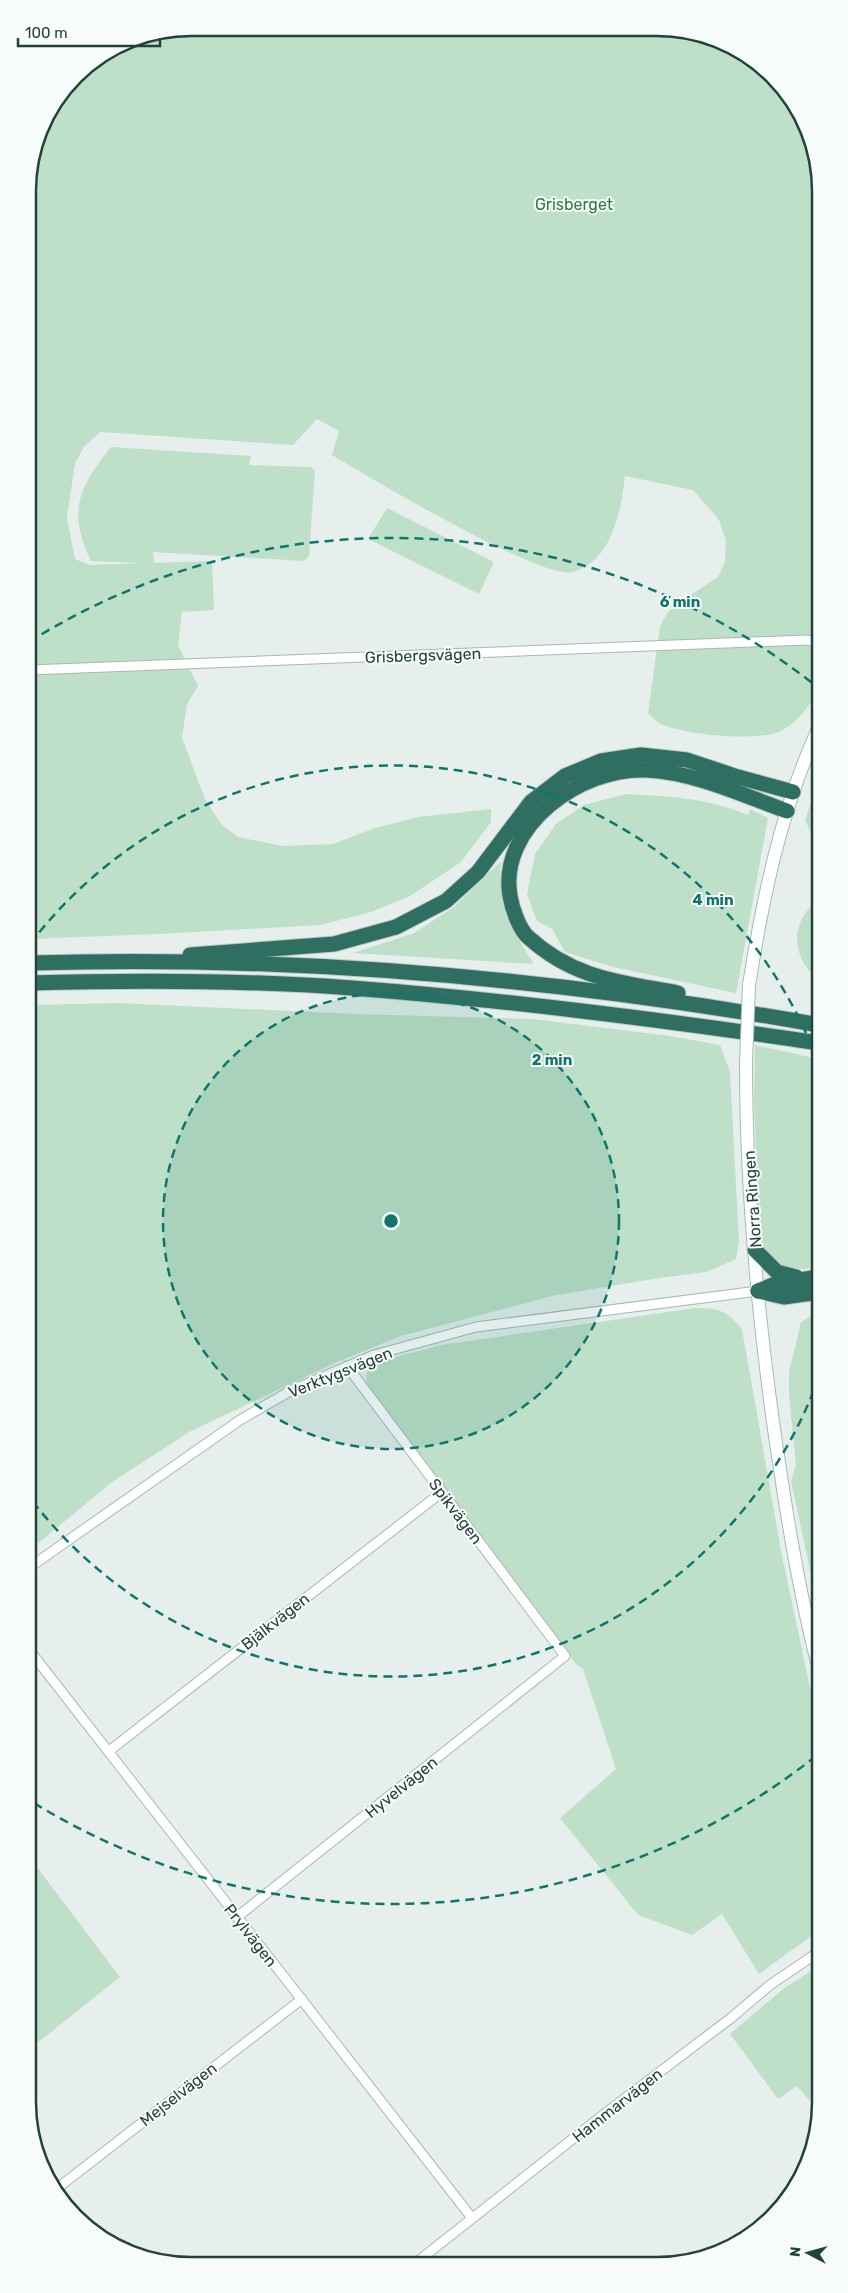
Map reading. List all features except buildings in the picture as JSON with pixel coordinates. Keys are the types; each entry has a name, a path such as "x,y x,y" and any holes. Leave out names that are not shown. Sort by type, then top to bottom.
{"highway":[{"path":"144,962 208,952 267,950 334,944 396,927 446,901 478,872 531,802 565,776 601,760 641,755 687,760 738,777 794,792"},
{"path":"714,1006 677,992 620,984 562,964 526,936 512,906 508,884 511,863 527,831 558,798 577,786 623,772 645,770 680,774 787,811"},
{"path":"37,963 144,962 335,968 476,979 714,1006 812,1024"},
{"path":"37,983 227,983 350,988 479,999 626,1016 812,1042"},
{"path":"774,1037 812,1051"},
{"path":"755,1250 772,1268 799,1280"},
{"path":"758,1291 778,1283 811,1278"},
{"path":"758,1291 784,1297 811,1293"}],"main road":[{"name":"Norra Ringen","path":"811,1634 796,1565 780,1469 763,1346 755,1250 746,1062 749,985 766,889 787,811 812,746"}],"street":[{"name":"Grisbergsvägen","path":"37,670 796,640 812,641"},
{"name":"Verktygsvägen","path":"36,1563 240,1420 292,1390 374,1355 476,1327 758,1291"},
{"name":"Spikvägen","path":"347,1366 565,1656"},
{"name":"Bjälkvägen","path":"108,1751 442,1492"},
{"name":"Hyvelvägen","path":"238,1917 565,1656"},
{"name":"Prylvägen","path":"36,1659 472,2218"},
{"name":"Hammarvägen","path":"423,2257 603,2115 731,2018 770,1985 811,1957"},
{"name":"Mejselvägen","path":"61,2185 302,1999"}],"green space":[{"name":"Grisberget","path":"191,36 657,36 687,39 707,44 725,52 751,68 773,89 786,105 796,123 804,141 809,161 812,191 812,701 808,707 798,718 781,731 756,736 720,736 684,731 659,723 648,713 660,627 667,613 718,577 725,562 726,540 719,520 693,490 625,476 617,519 605,546 597,558 586,566 572,572 554,570 526,560 492,544 415,503 332,455 339,431 317,419 293,445 100,432 84,447 75,463 67,518 75,559 90,565 141,563 91,561 84,544 78,514 80,501 91,475 111,447 251,456 249,465 311,467 315,470 309,556 304,561 153,552 154,563 212,561 214,610 182,612 178,645 198,686 187,704 182,738 205,799 221,824 238,837 282,846 333,844 375,828 418,817 491,809 491,822 461,862 410,896 371,912 320,925 37,939 37,181 42,151 48,132 68,97 97,68 123,52 141,44"},
{"path":"387,508 494,562 479,594 368,539"},
{"path":"626,794 702,801 748,815 750,809 768,818 736,993 613,967 565,952 552,929 537,921 527,894 535,854 556,824 584,805"},
{"path":"812,800 812,834 805,820"},
{"path":"501,861 502,890 507,915 518,939 534,964 353,953 414,933 454,907"},
{"path":"812,905 812,973 800,954 797,938 800,923"},
{"path":"118,1003 356,1014 533,1019 670,1036 720,1045 730,1072 739,1241 736,1259 707,1272 556,1295 401,1336 339,1361 191,1431 112,1482 36,1545 37,1005"},
{"path":"755,1045 812,1057 811,1269 783,1267 771,1260 764,1248 760,1236 754,1104"},
{"path":"695,1308 722,1311 742,1329 782,1556 811,1693 811,1936 759,1974 722,1914 692,1935 638,1915 560,1818 616,1769 583,1669 576,1664 365,1386 369,1364 441,1345"},
{"path":"811,1316 811,1576 791,1481 796,1465 789,1396 789,1372 801,1322"},
{"path":"36,1866 120,1977 36,2044"},
{"path":"811,1971 811,2102 797,2086 778,2099 730,2034 783,1989"}]}
